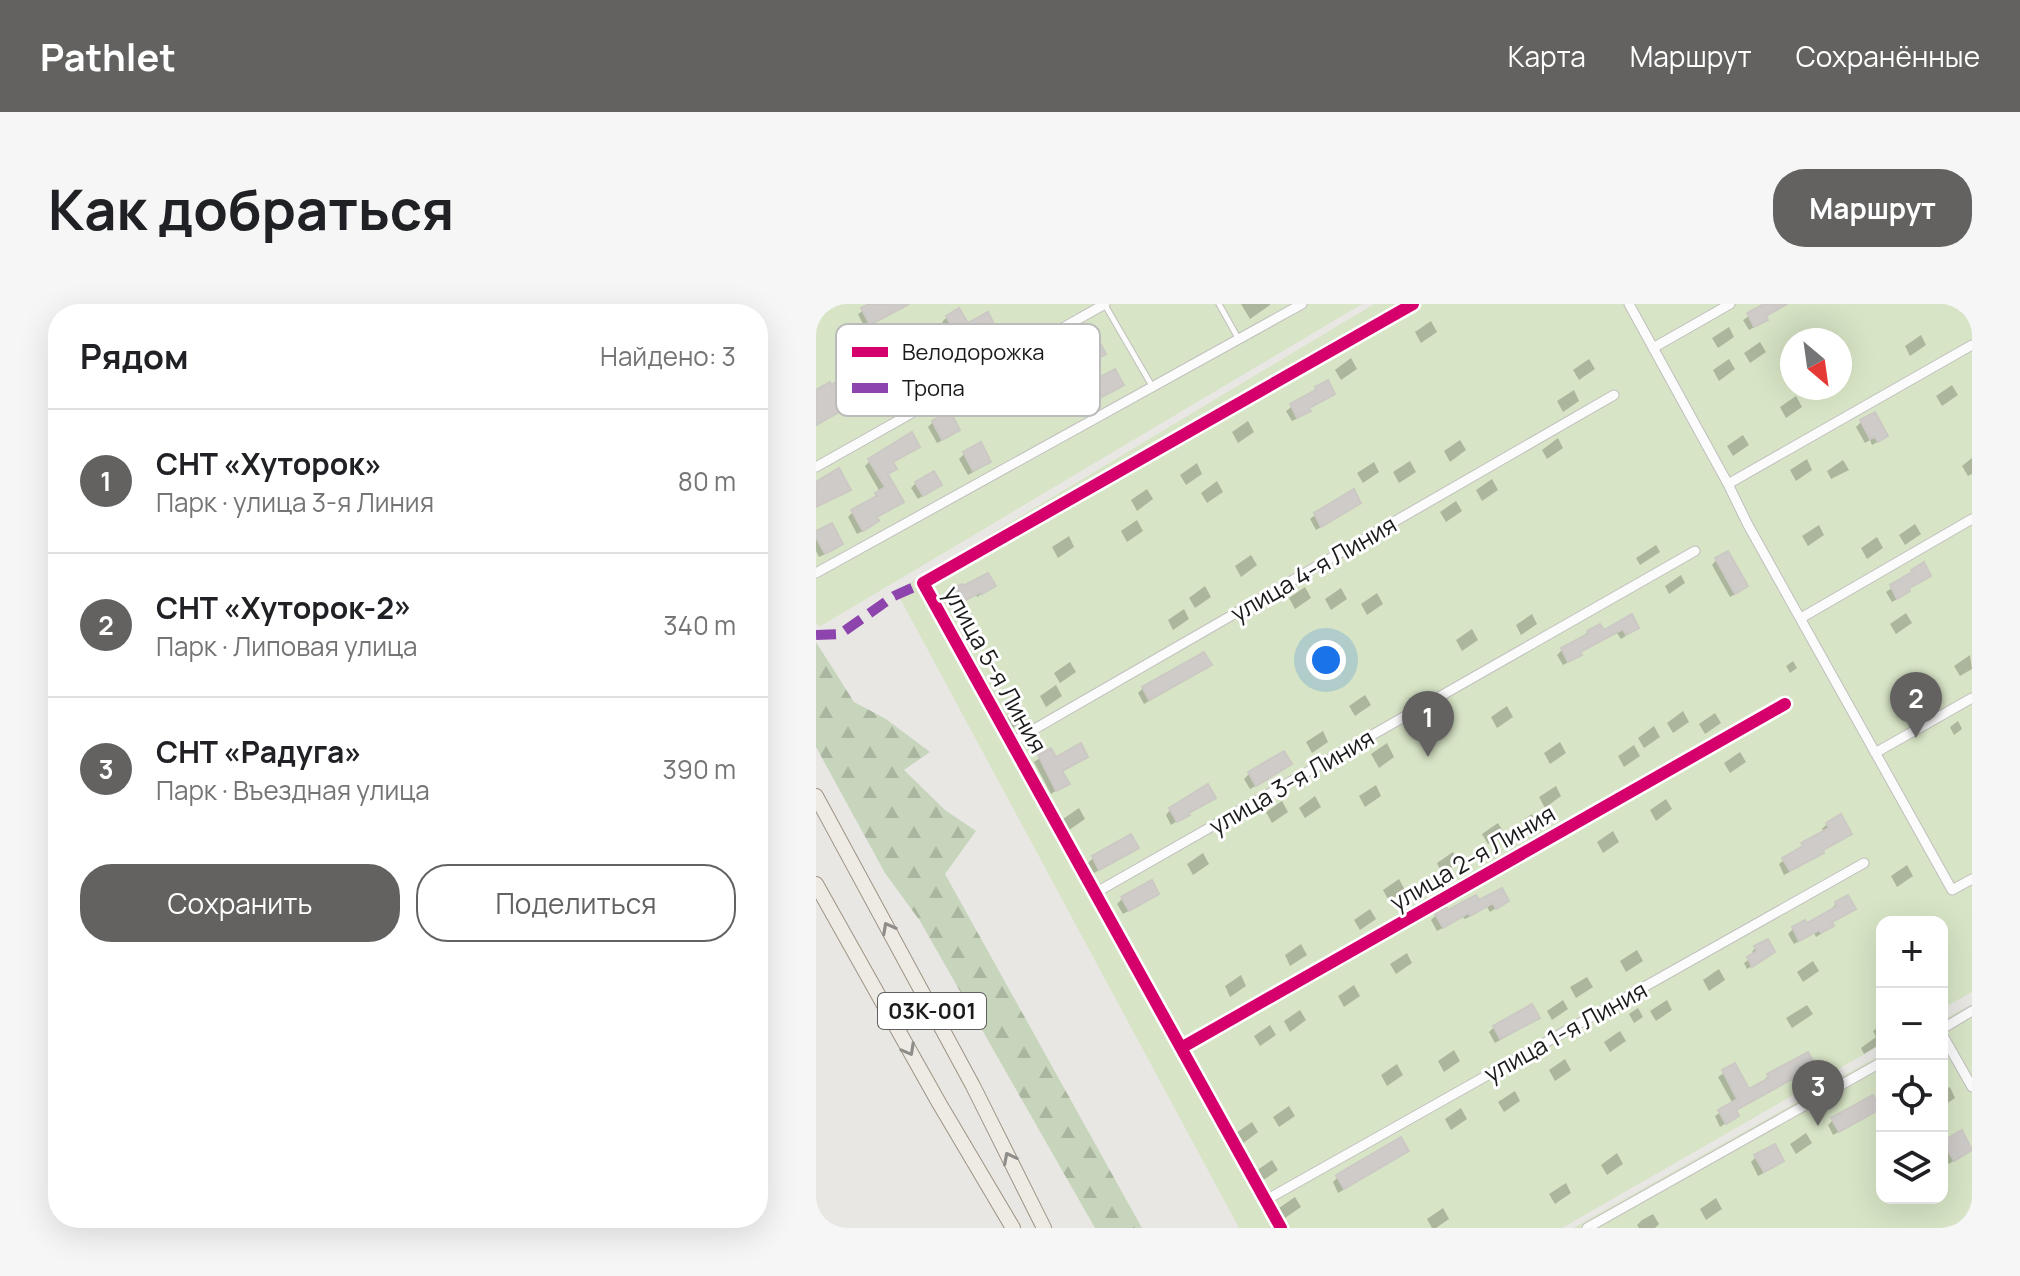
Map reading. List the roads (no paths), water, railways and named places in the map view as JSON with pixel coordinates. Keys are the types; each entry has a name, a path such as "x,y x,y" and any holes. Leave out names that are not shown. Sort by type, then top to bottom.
{"main road":[{"name":"03К-001","path":"816,796 973,1086 1044,1228"},
{"name":"03К-001","path":"816,884 1013,1228"}],"street":[{"path":"1070,324 1105,304"},
{"path":"1100,416 1302,304"},
{"name":"улица 5-я Линия","path":"1281,1228 923,583 1413,304"},
{"path":"1629,304 1748,525 1952,890 1972,879"},
{"path":"1653,348 1730,304"},
{"path":"1728,484 1972,345"},
{"name":"улица 4-я Линия","path":"1012,742 1614,395"},
{"path":"816,467 906,416"},
{"path":"816,573 1100,416"},
{"path":"1801,618 1972,519"},
{"name":"улица 3-я Линия","path":"1095,893 1695,551"},
{"path":"1875,753 1972,698"},
{"name":"улица 2-я Линия","path":"1181,1048 1785,704"},
{"name":"улица 1-я Линия","path":"1266,1200 1864,863"},
{"path":"1948,1027 1972,1011"},
{"path":"1948,1042 1972,1087"},
{"path":"1587,1228 1876,1065"}],"lane":[{"path":"1105,304 1152,387"},
{"path":"1219,304 1239,339"}],"place":[{"name":"СНТ «Хуторок-2»","path":"1916,738"},
{"name":"СНТ «Хуторок»","path":"1428,757"},
{"name":"СНТ «Радуга»","path":"1818,1126"}]}
